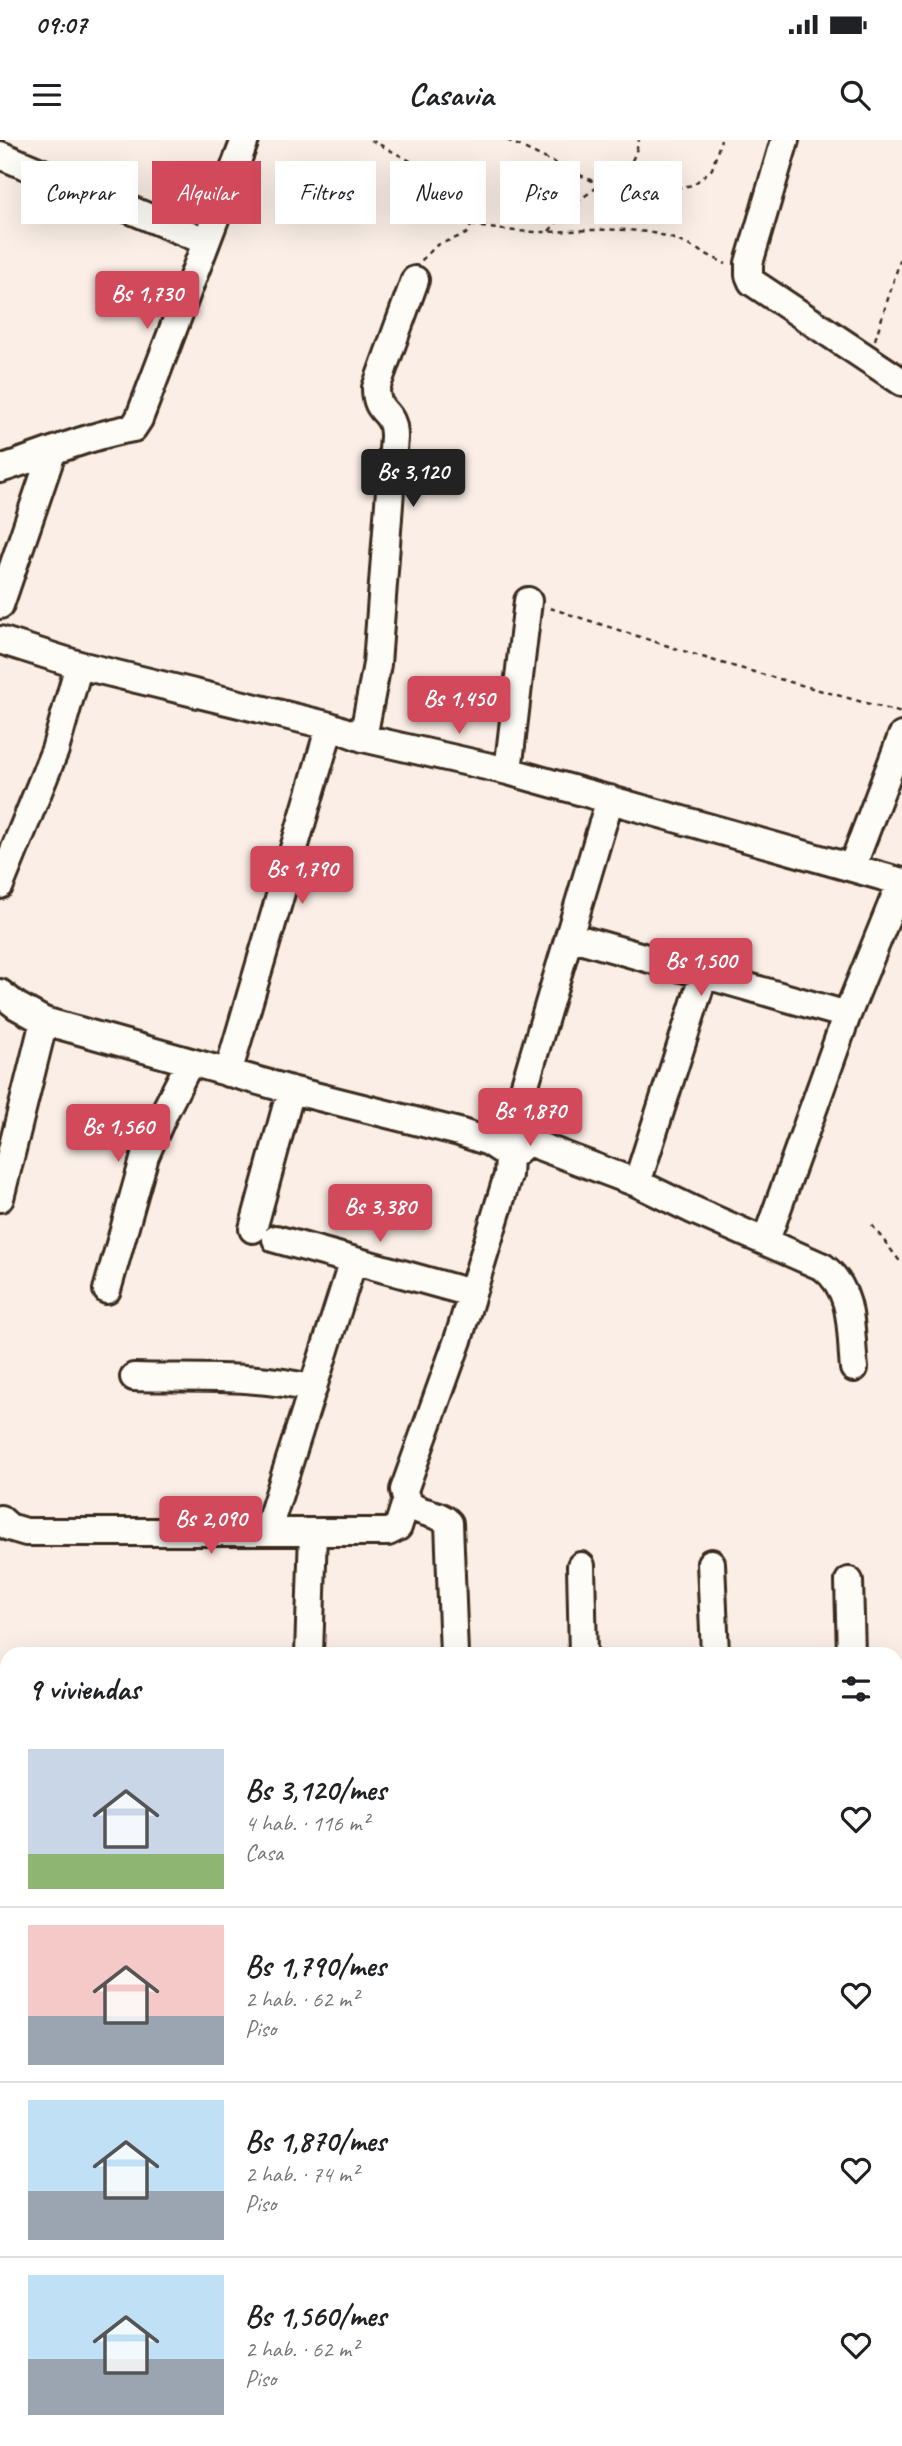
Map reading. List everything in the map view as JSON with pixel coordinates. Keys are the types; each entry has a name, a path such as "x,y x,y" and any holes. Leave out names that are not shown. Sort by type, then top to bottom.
{"street":[{"path":"0,469 52,453 97,435 133,428 139,419 245,140"},
{"path":"785,140 749,263 752,282 902,382"},
{"path":"0,155 205,241"},
{"path":"363,738 377,664 394,437 394,422 376,401 376,388 415,280"},
{"path":"0,605 52,453"},
{"path":"509,771 528,601"},
{"path":"0,640 79,665 330,726 363,738 509,771 901,882 847,1015 766,1240"},
{"path":"0,885 55,750 79,665"},
{"path":"228,1073 330,726"},
{"path":"852,867 902,736"},
{"path":"0,993 44,1021 291,1090 459,1132 489,1142 506,1153 610,799"},
{"path":"569,936 847,1015"},
{"path":"637,1183 704,974"},
{"path":"0,1198 44,1021"},
{"path":"107,1290 145,1156 164,1111 190,1062"},
{"path":"291,1090 264,1234 471,1293"},
{"path":"509,1147 637,1183 823,1267 838,1281 848,1305 853,1368"},
{"path":"454,1647 449,1523 440,1517 413,1509 405,1497 406,1484 458,1340 509,1175 509,1147"},
{"path":"267,1532 353,1261"},
{"path":"134,1377 266,1381 291,1383 313,1389"},
{"path":"0,1519 9,1527 26,1532 388,1532 398,1527 404,1508 409,1504"},
{"path":"309,1647 313,1532"},
{"path":"711,1563 715,1647"},
{"path":"581,1566 583,1647"},
{"path":"849,1581 850,1647"}],"path":[{"path":"373,140 463,191 472,206 471,225 466,234 430,250 420,264 415,280"},
{"path":"507,140 594,182"},
{"path":"633,161 639,140"},
{"path":"682,187 693,185 712,169 721,140"},
{"path":"549,231 573,205 594,190"},
{"path":"471,225 505,230 622,229 655,233 676,240 749,275"},
{"path":"868,359 902,254"},
{"path":"528,601 718,662 902,713"},
{"path":"872,1226 902,1264"}]}
